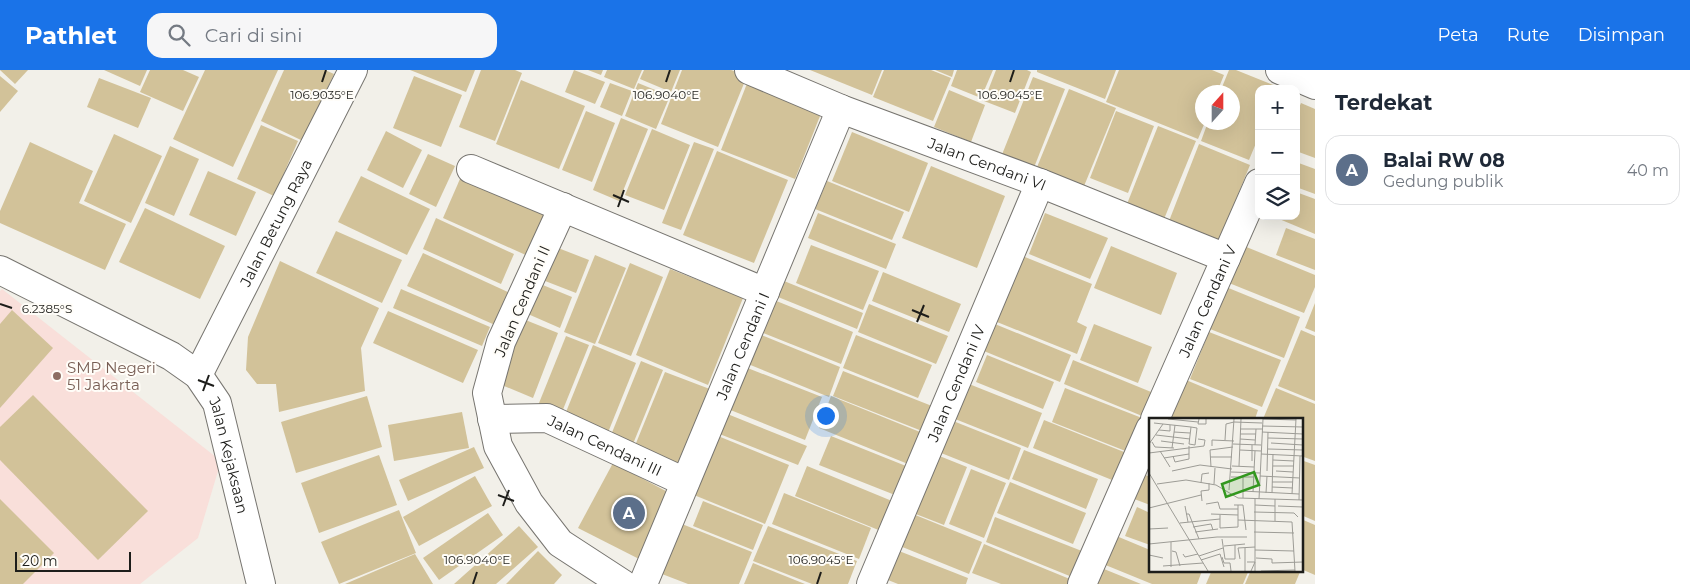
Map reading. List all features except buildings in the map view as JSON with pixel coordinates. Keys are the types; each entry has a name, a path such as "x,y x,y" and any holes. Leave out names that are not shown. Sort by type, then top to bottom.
{"street":[{"name":"Jalan Betung Raya","path":"198,375 353,70"},
{"name":"Jalan Cendani VI","path":"748,70 1226,258"},
{"name":"Jalan Cendani I","path":"643,584 841,108"},
{"path":"472,169 765,292"},
{"name":"Jalan Cendani IV","path":"871,584 1040,184"},
{"name":"Jalan Cendani V","path":"1155,418 1255,193"},
{"name":"Jalan Cendani II","path":"563,207 501,342 487,392 498,446 529,503 560,543 623,584"},
{"name":"Jalan Kejaksaan","path":"0,270 170,356 198,375 217,403 261,584"},
{"name":"Jalan Cendani III","path":"492,419 548,418 686,482"},
{"path":"1082,584 1149,431"}],"shaded area":[{"name":"SMP Negeri 51 Jakarta","path":"2,289 221,461 198,538 140,584 0,584 0,291"}],"place":[{"name":"SMP Negeri 51 Jakarta","path":"57,376"},
{"name":"Balai RW 08","path":"629,513"}]}
